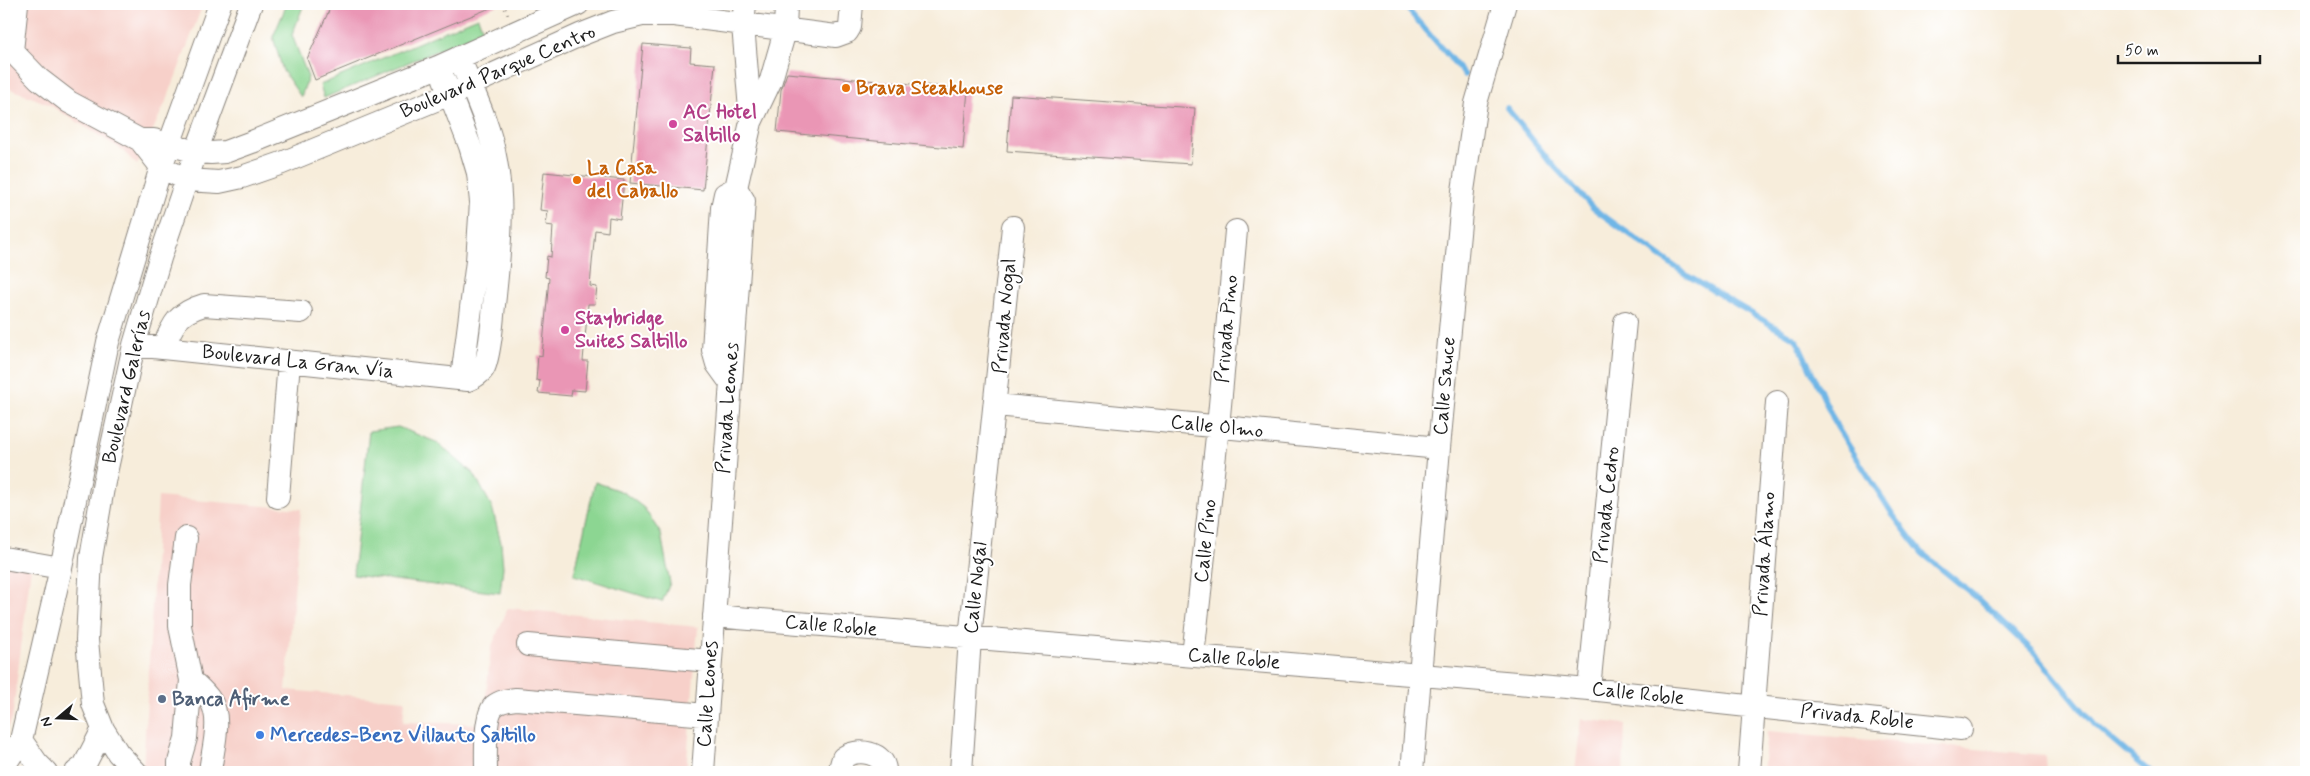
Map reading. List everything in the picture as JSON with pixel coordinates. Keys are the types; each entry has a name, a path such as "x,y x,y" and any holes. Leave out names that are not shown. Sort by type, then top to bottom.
{"street":[{"path":"17,4 8,49 39,79 69,102 140,140 161,167"},
{"name":"Boulevard Galerías","path":"4,766 21,740 61,568 108,342 161,167 220,4"},
{"name":"Boulevard Galerías","path":"136,772 118,753 103,729 94,704 87,640 88,586 91,558 104,482 134,345 160,258 196,152 251,4"},
{"name":"Boulevard Parque Centro","path":"140,140 154,140 196,152 225,152 438,67 578,4"},
{"path":"751,122 771,80 785,31 786,4"},
{"name":"Boulevard Parque Centro","path":"161,167 187,180 218,182 242,177 282,163 450,94 640,10 674,15 744,14 785,31 842,35 850,27 852,4"},
{"name":"Calle Sauce","path":"1412,772 1463,192 1476,103 1505,4"},
{"path":"744,14 751,122"},
{"name":"Boulevard La Gran Vía","path":"134,345 468,380 474,378 485,367 500,245 500,198 496,161 488,128 459,57"},
{"path":"438,67 470,146 478,173 481,202 477,261 462,378"},
{"name":"Privada Leones","path":"714,616 730,382 740,194 751,122"},
{"name":"Privada Nogal","path":"996,405 1013,227"},
{"name":"Privada Pino","path":"1218,427 1236,231"},
{"path":"164,348 172,326 178,319 192,309 204,305 302,312"},
{"name":"Privada Cedro","path":"1588,689 1625,322"},
{"path":"278,497 289,362"},
{"name":"Privada Álamo","path":"1749,772 1777,402"},
{"name":"Calle Olmo","path":"996,405 1439,448"},
{"name":"Calle Nogal","path":"961,772 970,638 996,405"},
{"name":"Calle Pino","path":"1193,656 1218,427"},
{"path":"179,772 179,762 186,738 191,680 180,626 180,585 186,538"},
{"path":"4,558 61,568"},
{"name":"Calle Roble","path":"714,616 1588,689 1754,706"},
{"name":"Calle Leones","path":"703,772 714,616"},
{"path":"528,645 710,660"},
{"path":"191,680 211,701 214,709 216,720 210,772"},
{"path":"486,772 488,720 493,707 504,700 516,699 706,715"},
{"name":"Privada Roble","path":"1754,706 1960,729"},
{"path":"76,772 84,766 103,729"},
{"path":"21,740 36,763 46,772"},
{"path":"839,772 843,758 853,753 878,756 884,762 886,772"}],"shaded area":[{"path":"4,4 203,4 168,97 137,165 121,149 48,104 4,86"},
{"path":"158,497 301,509 286,690 405,700 403,722 483,724 491,648 508,608 698,627 686,772 143,772"},
{"path":"4,564 31,567 12,719 4,734"},
{"path":"1581,719 1625,724 1623,772 1575,772"},
{"path":"1767,731 2045,755 2046,772 1763,772"}],"green space":[{"path":"287,4 304,4 292,35 308,77 301,97 283,71 273,37"},
{"path":"478,17 483,31 324,98 320,85"},
{"path":"398,427 436,442 474,474 492,507 501,543 503,567 500,593 353,575 369,431"},
{"path":"595,482 623,492 644,508 661,534 670,583 662,602 574,575"}],"building":[{"path":"332,4 500,4 315,80 307,59"},
{"name":"AC Hotel Saltillo","path":"643,44 691,48 690,62 715,64 703,190 630,183"},
{"path":"787,73 968,89 963,149 777,132 781,90"},
{"path":"1011,95 1195,108 1191,164 1007,151"},
{"path":"544,172 624,180 620,219 609,217 608,232 595,230 590,286 597,287 595,304 588,304 583,361 588,361 585,391 572,390 571,396 538,393 540,381 536,380 538,355 542,356 549,278 545,277 547,256 551,257 553,226 546,225 548,211 540,210"}],"waterway":[{"path":"1403,4 1465,75"},
{"path":"1507,108 1552,164 1593,208 1688,276 1797,340 1837,427 1893,515 1922,553 1976,597 2034,652 2095,725 2150,772"}],"place":[{"name":"Brava Steakhouse","path":"846,88"},
{"name":"AC Hotel Saltillo","path":"673,124"},
{"name":"La Casa del Caballo","path":"577,180"},
{"name":"Staybridge Suites Saltillo","path":"565,330"},
{"name":"Banca Afirme","path":"162,699"},
{"name":"Mercedes-Benz Villauto Saltillo","path":"260,735"}]}
